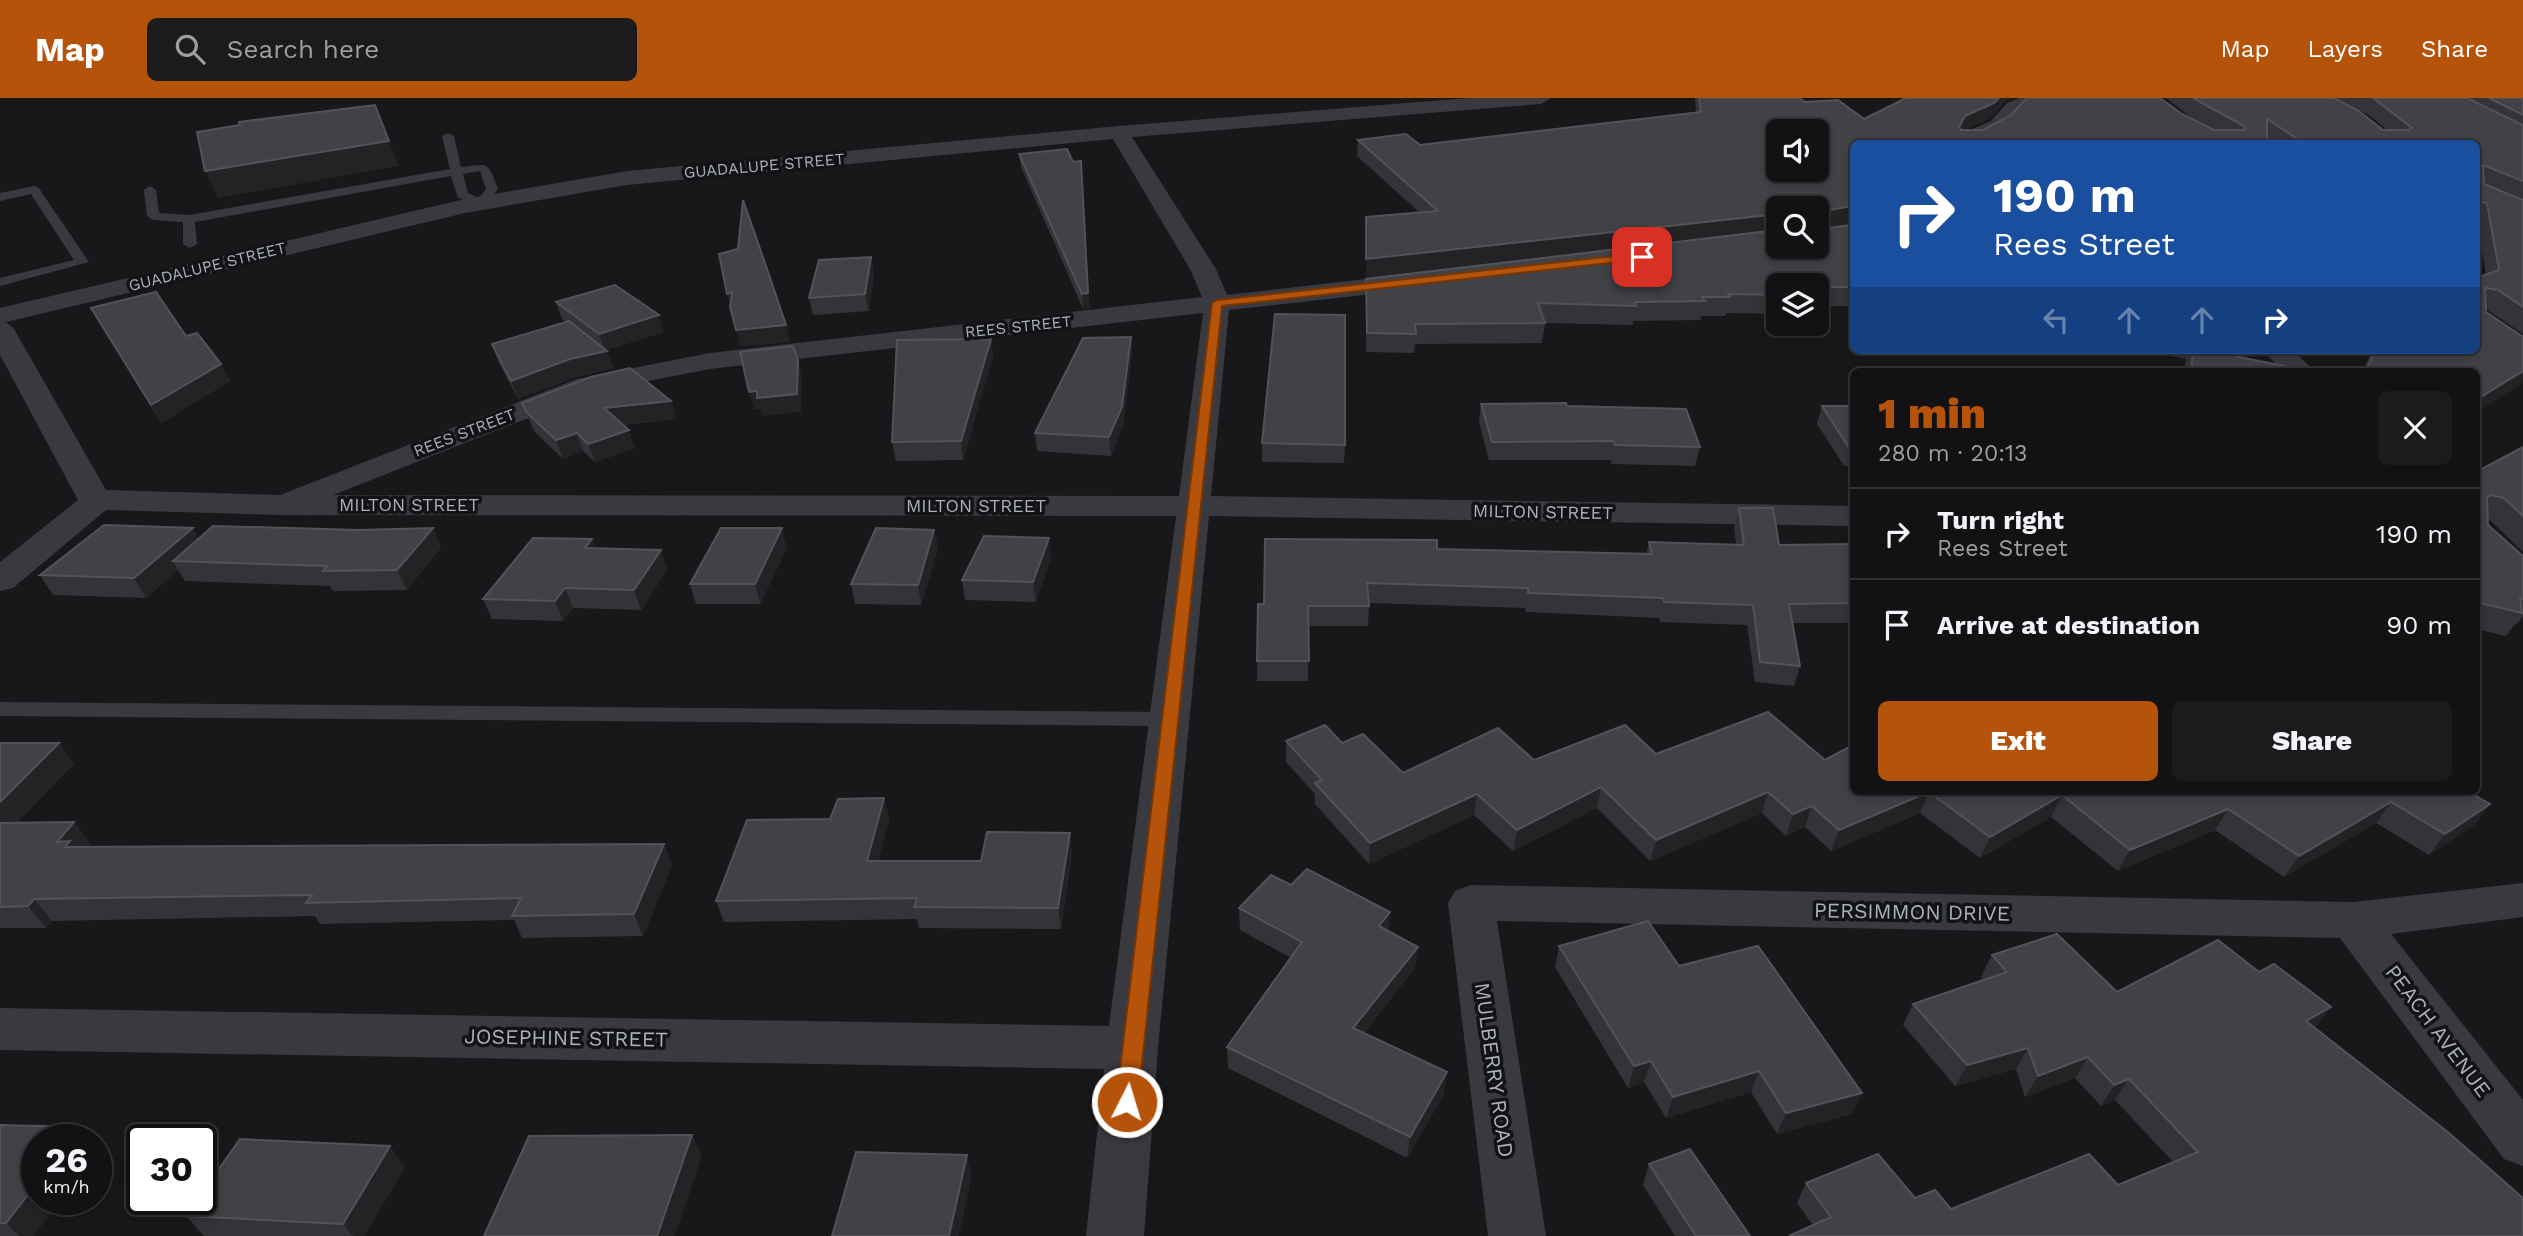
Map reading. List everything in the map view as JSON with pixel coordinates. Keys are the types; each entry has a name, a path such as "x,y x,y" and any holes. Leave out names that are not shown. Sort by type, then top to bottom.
{"street":[{"name":"GUADALUPE STREET","path":"0,316 481,203 627,178 1119,132 1541,98"},
{"path":"1967,140 1998,125 2014,107 2036,98"},
{"path":"1115,1236 1132,1048 1217,303 1203,269 1119,132"},
{"name":"REES STREET","path":"279,505 363,470 562,395 628,374 710,361 1437,279"},
{"path":"0,329 88,492 98,500 0,580"},
{"path":"2281,354 2297,368"},
{"name":"MILTON STREET","path":"98,500 279,505 1193,506 1850,516"},
{"name":"PERSIMMON DRIVE","path":"1471,903 2353,920 2522,900"},
{"name":"MULBERRY ROAD","path":"1471,903 1517,1236"},
{"name":"PEACH AVENUE","path":"2353,920 2523,1142"},
{"name":"JOSEPHINE STREET","path":"0,1029 1132,1048"}],"lane":[{"path":"150,190 153,216 189,219 457,172 484,167 492,189 481,203 462,195 457,172 448,136"},
{"path":"0,197 34,190 82,262 0,282"},
{"path":"189,219 190,244"},
{"path":"0,709 1168,719"}],"building":[{"path":"1699,98 1799,98 1805,102 1838,100 1864,119 1906,98 1999,98 1965,116 1959,127 1961,130 1983,130 2011,115 2027,98 2160,98 2182,114 2214,130 2245,130 2244,126 2193,98 2334,98 2359,111 2383,130 2409,130 2412,128 2373,98 2467,98 2523,125 2523,181 2483,165 2484,184 2523,200 2523,307 2498,290 2485,288 2486,312 2523,337 2523,371 2480,398 2480,368 2367,368 2373,354 2480,354 2480,277 2499,270 2487,203 2480,202 2480,140 2299,140 2267,119 2267,140 1850,140 1850,207 1829,210 1829,196 1766,196 1766,215 1366,259 1366,217 1438,211 1358,140 1406,134 1420,145 1701,112"},
{"path":"2489,98 2523,98 2523,115"},
{"path":"375,105 389,141 205,171 197,132 240,125 239,122"},
{"path":"1067,149 1073,162 1081,161 1088,293 1082,294 1019,154"},
{"path":"743,200 786,325 736,330 730,307 732,292 727,294 719,254 738,249"},
{"path":"1850,225 1850,287 1829,287 1829,273 1766,273 1766,295 1702,297 1705,301 1635,302 1636,306 1538,303 1545,323 1415,324 1416,334 1367,333 1366,279 1766,231 1766,259 1829,259 1829,228"},
{"path":"871,257 865,294 809,298 819,260"},
{"path":"615,285 659,315 599,334 556,302"},
{"path":"156,292 186,336 197,333 221,364 151,405 91,308"},
{"path":"1275,314 1345,315 1345,445 1262,443"},
{"path":"569,321 607,351 570,359 511,381 492,344"},
{"path":"1131,337 1122,407 1109,437 1035,433 1083,338"},
{"path":"991,339 961,441 892,442 897,340"},
{"path":"793,346 798,361 797,394 757,398 757,391 749,392 740,352"},
{"path":"2193,354 2242,354 2239,357 2295,368 2191,368"},
{"path":"630,368 671,401 604,408 629,430 588,444 577,433 556,440 527,413 522,403 591,377"},
{"path":"1566,403 1567,406 1686,409 1700,447 1615,445 1614,441 1492,442 1481,404"},
{"path":"1822,406 1850,406 1849,448"},
{"path":"2523,447 2523,516 2504,498 2491,495 2487,497 2488,525 2523,556 2523,599 2520,598 2522,613 2480,603 2480,470"},
{"path":"1739,508 1773,508 1779,545 1850,544 1850,603 1789,604 1800,666 1760,662 1753,605 1664,602 1663,598 1528,593 1528,588 1367,583 1369,606 1308,606 1309,661 1257,661 1258,604 1264,604 1265,539 1437,540 1437,549 1652,554 1649,542 1744,545"},
{"path":"104,525 193,528 134,578 40,575"},
{"path":"213,526 359,530 433,528 397,570 323,571 327,566 173,561"},
{"path":"721,528 782,528 755,584 690,584"},
{"path":"876,528 934,530 918,585 851,584"},
{"path":"984,536 1049,538 1033,582 962,580"},
{"path":"533,538 592,539 585,548 661,550 634,590 565,588 555,601 483,599"},
{"path":"1768,712 1825,760 1850,747 1850,795 1922,795 1839,830 1812,806 1793,814 1768,792 1656,840 1601,787 1517,830 1477,794 1370,843 1315,783 1322,780 1286,741 1325,725 1342,743 1363,734 1403,773 1498,728 1534,760 1625,725 1656,754"},
{"path":"0,743 59,743 0,802"},
{"path":"1933,795 2062,795 1990,837"},
{"path":"2062,795 2474,795 2490,804 2445,834 2391,802 2299,856 2228,809 2130,850"},
{"path":"884,798 867,861 981,861 987,832 1070,833 1058,908 914,907 917,898 716,901 747,820 830,819 838,799"},
{"path":"74,822 57,842 70,841 65,847 664,844 634,914 512,916 521,898 306,903 312,895 34,899 28,906 0,907 0,823"},
{"path":"1307,869 1390,912 1379,926 1418,947 1353,1028 1447,1072 1410,1137 1227,1047 1302,942 1239,908 1271,875 1291,885"},
{"path":"1648,921 1679,966 1758,946 1862,1093 1786,1113 1759,1071 1673,1097 1651,1061 1634,1066 1559,946"},
{"path":"2057,934 2117,992 2218,940 2259,972 2274,964 2331,1007 2306,1021 2449,1133 2523,1198 2523,1236 1789,1236 1831,1217 1806,1183 1878,1154 1915,1198 1935,1190 1951,1209 2089,1154 2118,1185 2198,1152 2129,1079 2114,1085 2088,1057 2038,1076 2028,1048 1967,1065 1913,1004 2007,972 1992,955"},
{"path":"0,1125 21,1126 21,1204 6,1223 0,1223"},
{"path":"692,1135 657,1236 484,1236 529,1136"},
{"path":"240,1139 390,1146 343,1224 186,1216 217,1215 217,1171"},
{"path":"1690,1149 1750,1236 1696,1236 1649,1164"},
{"path":"856,1152 967,1155 949,1236 832,1236"}],"route":[{"path":"1127,1102 1217,303 1642,257"}]}
